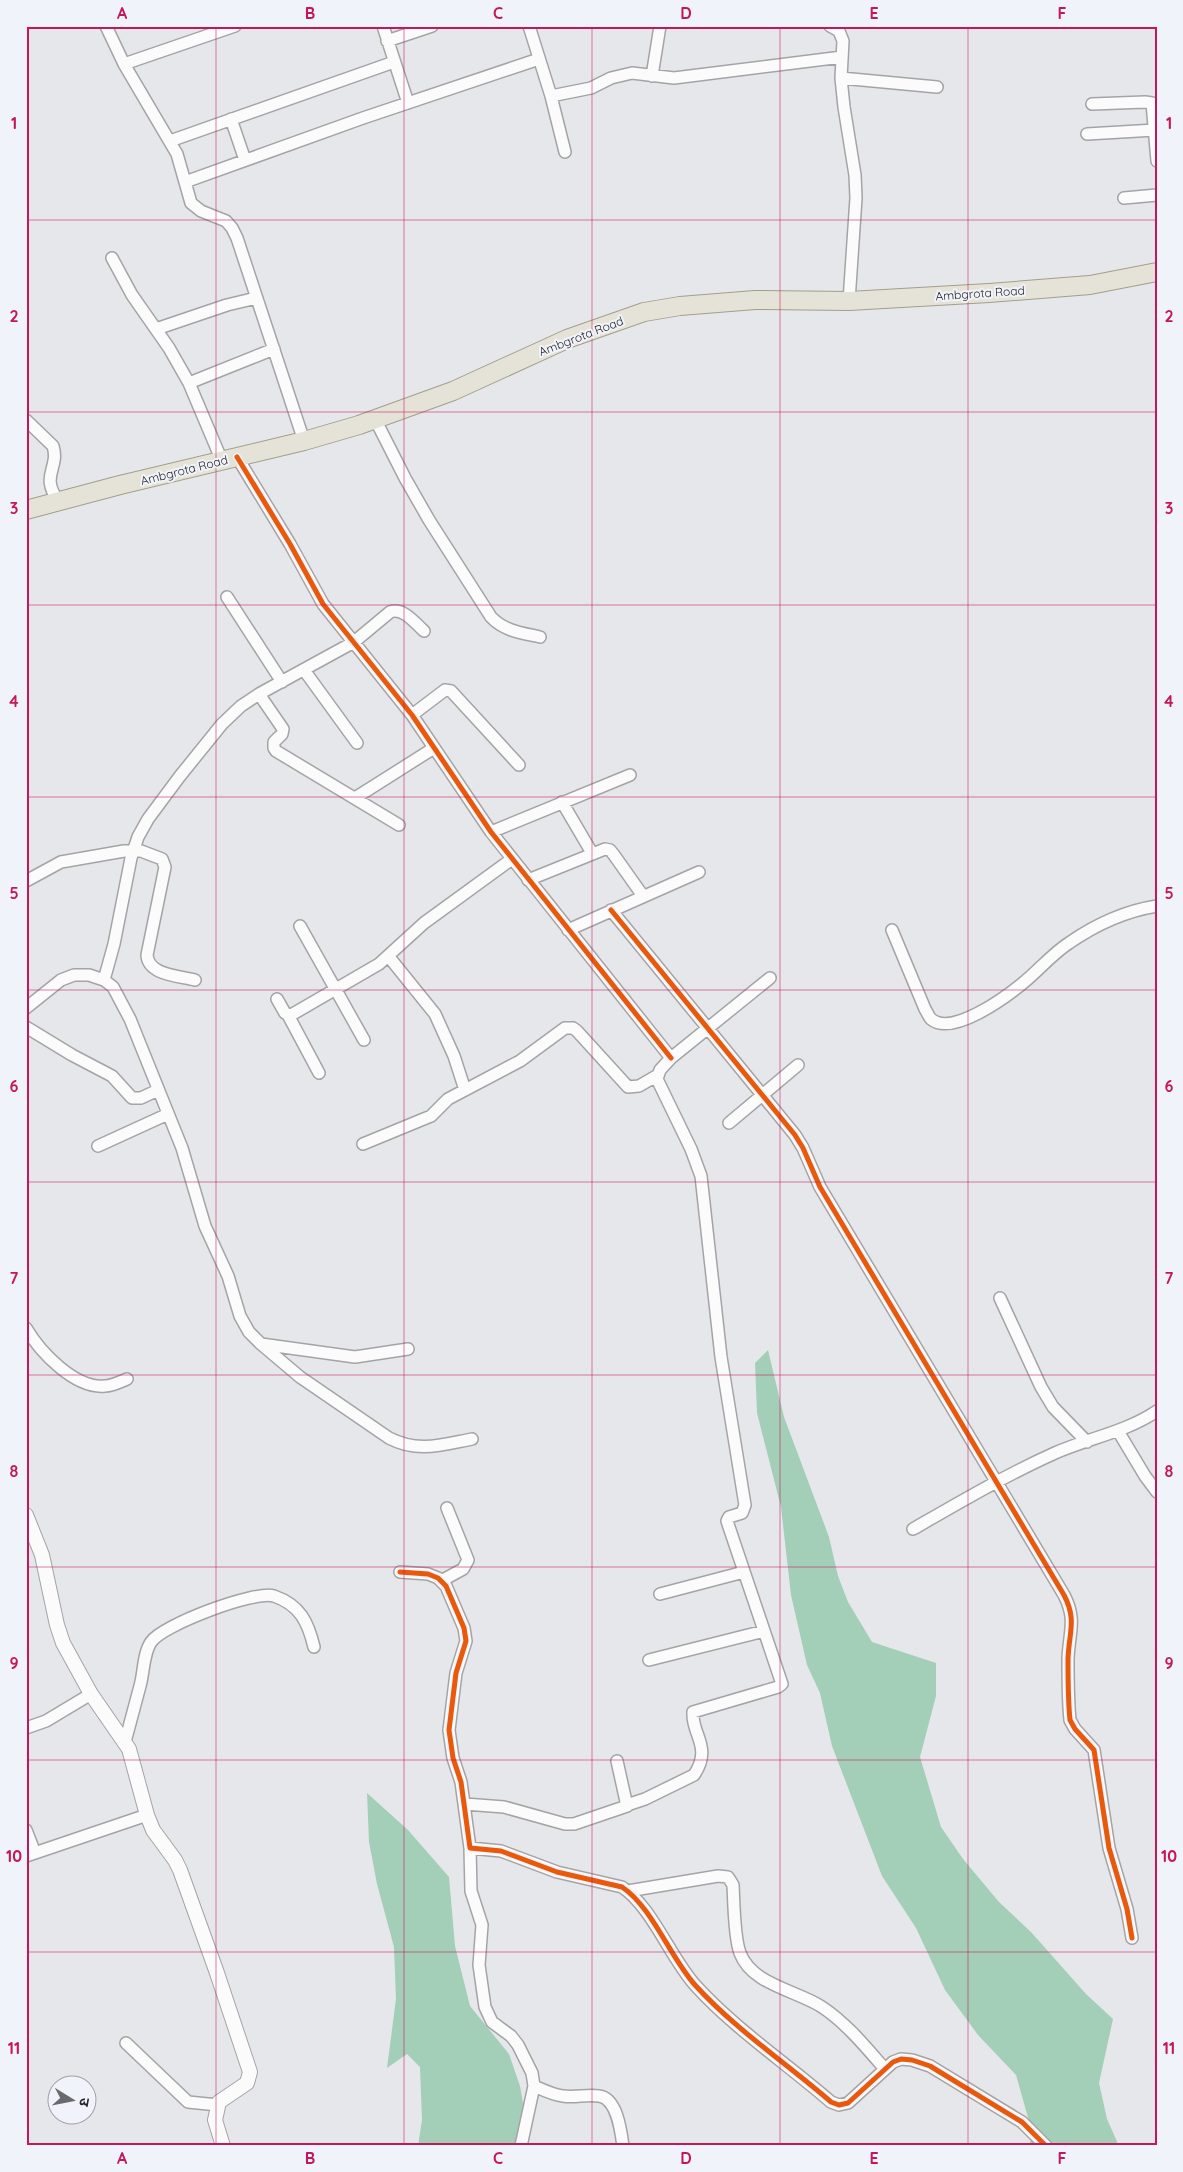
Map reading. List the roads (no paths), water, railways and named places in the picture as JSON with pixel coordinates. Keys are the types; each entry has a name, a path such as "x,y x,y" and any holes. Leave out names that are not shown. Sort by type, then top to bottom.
{"main road":[{"name":"Ambgrota Road","path":"26,510 304,441 375,419 453,392 567,339 644,312 680,306 755,300 848,301 1090,285 1157,272"}],"street":[{"path":"106,26 124,64 177,154 188,196 195,207 226,221 237,238 304,441"},
{"path":"124,64 234,26"},
{"path":"383,26 408,103"},
{"path":"387,41 432,26"},
{"path":"530,26 538,59 551,96 564,152"},
{"path":"652,76 660,26"},
{"path":"830,26 839,31 845,31 842,78 855,175 856,198 848,301"},
{"path":"551,96 590,88 621,75 632,73 674,78 842,57"},
{"path":"185,182 538,59"},
{"path":"170,141 394,62"},
{"path":"842,78 937,87"},
{"path":"1092,104 1149,102 1154,106 1157,161"},
{"path":"231,119 245,160"},
{"path":"1087,134 1155,130"},
{"path":"1124,198 1157,195"},
{"path":"112,258 132,295 156,329 189,383 230,459 288,541 323,604 412,715 491,832 671,1058"},
{"path":"156,329 227,305 256,298"},
{"path":"189,383 274,349"},
{"path":"375,419 429,520 491,617 498,625 507,629 540,637"},
{"path":"26,420 50,441 54,451 50,473 50,488 59,502"},
{"path":"227,597 282,682"},
{"path":"104,980 109,968 133,850 148,819 222,724 259,694 354,642 394,610 404,613 424,631"},
{"path":"304,670 357,744"},
{"path":"412,715 445,690 451,691 518,765"},
{"path":"259,694 283,729 282,734 274,742 274,748 398,825"},
{"path":"355,798 434,748"},
{"path":"491,832 630,775"},
{"path":"562,802 592,853"},
{"path":"528,880 604,849 610,850 643,896"},
{"path":"26,881 61,862 133,850 159,857 164,862 147,961 151,967 158,970 195,980"},
{"path":"288,1015 389,957 424,923 512,859"},
{"path":"568,930 699,872"},
{"path":"892,930 931,1019 940,1024 951,1024 962,1021 1021,985 1066,944 1089,930 1120,916 1157,906"},
{"path":"611,910 795,1135 803,1148 820,1187 1071,1608 1072,1621 1068,1672 1070,1720 1075,1729 1094,1750 1109,1848 1127,1909 1132,1938"},
{"path":"300,926 364,1040"},
{"path":"389,957 435,1014 454,1056 466,1090"},
{"path":"26,1008 61,980 74,975 89,975 104,980 113,987 122,1000 192,1175 206,1226 228,1276 240,1316 249,1332 260,1344 300,1378 402,1445 416,1448 431,1447 472,1439"},
{"path":"465,1804 504,1807 565,1824 583,1821 625,1808 694,1775 701,1758 702,1747 693,1712 781,1686 782,1681 727,1521 730,1517 742,1513 745,1505 721,1357 701,1176 691,1149 659,1085 658,1075 671,1058 770,978"},
{"path":"277,999 283,1011 288,1015 319,1073"},
{"path":"26,1027 72,1055 112,1076 132,1098 141,1098 158,1090"},
{"path":"363,1144 431,1116 448,1099 520,1061 560,1031 569,1027 577,1031 624,1085 639,1086 658,1075"},
{"path":"729,1123 763,1096 798,1064"},
{"path":"98,1146 168,1114"},
{"path":"1000,1298 1049,1400 1087,1442"},
{"path":"26,1328 41,1350 54,1362 85,1382 106,1386 127,1380"},
{"path":"260,1344 355,1357 408,1349"},
{"path":"913,1529 996,1482 1055,1453 1137,1423 1157,1410"},
{"path":"1118,1431 1157,1492"},
{"path":"441,1581 463,1569 468,1560 447,1508"},
{"path":"26,1515 42,1555 63,1644 91,1694 125,1742 132,1757 146,1816 153,1830 180,1870 250,2072 246,2083 219,2102 215,2120 223,2146"},
{"path":"400,1572 428,1574 441,1581 446,1586 454,1602 466,1636 456,1673 450,1730 453,1758 461,1782 465,1804 470,1848 471,1891 482,1925 479,1965 485,2007 492,2022 511,2036 518,2045 532,2073 534,2086 520,2146"},
{"path":"660,1594 744,1572"},
{"path":"125,1742 140,1685 146,1650 157,1635 182,1621 254,1597 274,1596 305,1618 314,1647"},
{"path":"649,1660 764,1631"},
{"path":"26,1728 46,1721 91,1694"},
{"path":"617,1761 628,1805"},
{"path":"26,1830 31,1855 146,1816"},
{"path":"470,1848 501,1852 557,1872 622,1887 628,1891 649,1917 693,1983 731,2020 831,2102 840,2105 854,2099 884,2068 901,2059 912,2060 930,2066 1022,2122 1046,2146"},
{"path":"628,1891 718,1876 728,1877 732,1885 740,1954 745,1962 764,1980 822,2007 854,2034 884,2068"},
{"path":"126,2043 188,2102 218,2105"},
{"path":"534,2086 562,2096 599,2096 605,2098 610,2103 615,2114 623,2146"}]}
